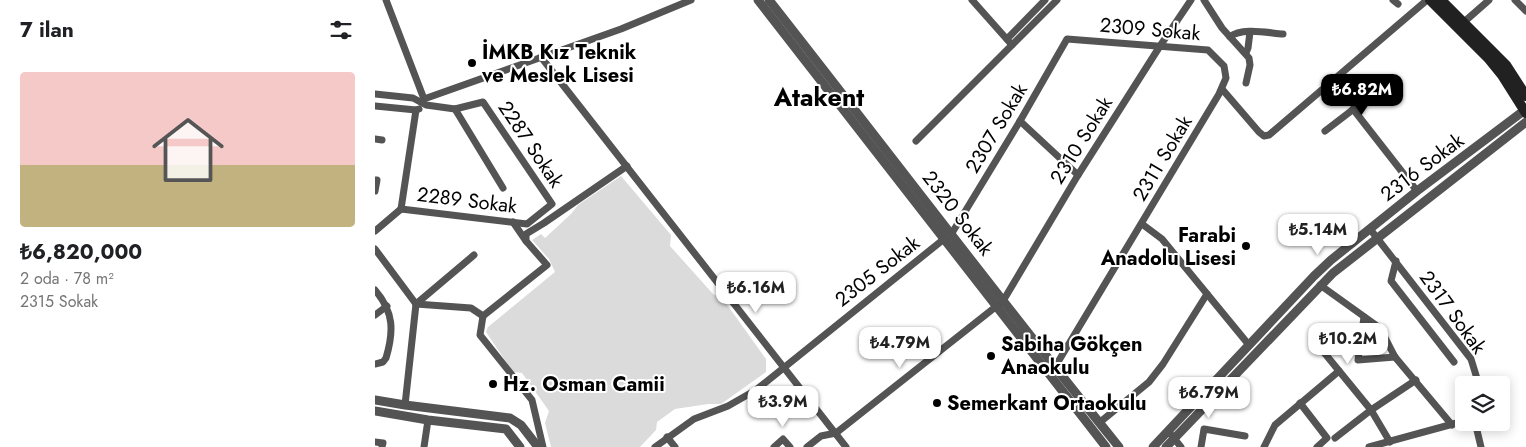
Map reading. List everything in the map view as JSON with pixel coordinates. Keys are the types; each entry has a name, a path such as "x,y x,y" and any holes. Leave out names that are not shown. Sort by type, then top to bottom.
{"main road":[{"path":"1428,0 1489,59 1502,74 1525,111"},
{"path":"1441,0 1506,65 1526,96"}],"street":[{"path":"386,0 424,102"},
{"path":"375,231 401,209 416,110 424,102 541,57 621,30 691,0"},
{"name":"2320 Sokak","path":"758,0 1119,447"},
{"name":"2320 Sokak","path":"769,0 948,236 996,307 1106,447"},
{"path":"972,0 1013,44"},
{"path":"1007,38 1045,0"},
{"path":"915,141 1057,0"},
{"name":"2310 Sokak","path":"807,447 821,436 835,433 1003,301 1078,175 1191,0"},
{"path":"1222,89 1259,132 1264,136 1269,135 1428,0"},
{"path":"1464,22 1489,0"},
{"path":"1515,0 1526,11"},
{"path":"1207,1 1217,22 1245,53 1250,63 1246,83"},
{"path":"1230,37 1237,33 1250,32 1283,34"},
{"path":"1245,53 1248,48 1250,32"},
{"name":"2307 Sokak","path":"948,236 1020,122 1067,39"},
{"name":"2309 Sokak","path":"1067,39 1208,50 1224,66"},
{"path":"541,57 847,447"},
{"name":"2311 Sokak","path":"1055,367 1222,89 1226,78 1224,66"},
{"path":"1325,131 1385,85"},
{"path":"375,94 413,98 455,109 503,188"},
{"name":"2287 Sokak","path":"455,109 483,102 552,204"},
{"path":"375,106 416,110"},
{"path":"1353,110 1417,191"},
{"name":"2316 Sokak","path":"1153,447 1331,260 1417,191 1525,111"},
{"path":"1020,122 1078,175"},
{"name":"2316 Sokak","path":"1166,447 1333,273 1526,122"},
{"path":"526,241 526,234 627,166"},
{"path":"375,180 377,180 375,191"},
{"name":"2289 Sokak","path":"401,209 527,224 552,204"},
{"path":"513,222 526,241 547,265 483,316 481,335 532,400 543,447"},
{"path":"1142,224 1162,239 1249,345"},
{"name":"2317 Sokak","path":"1370,229 1471,359 1476,376"},
{"name":"2305 Sokak","path":"655,447 694,418 728,406 747,396 948,236"},
{"path":"375,249 416,304 405,405"},
{"path":"416,304 474,255"},
{"name":"2317 Sokak","path":"1396,261 1391,280 1454,362"},
{"path":"1320,285 1379,328 1395,357 1452,425"},
{"path":"375,290 387,306 392,322 387,355 383,362 375,364"},
{"path":"1099,423 1149,382 1163,364 1207,294"},
{"path":"416,304 471,308 483,316"},
{"path":"375,315 387,306"},
{"path":"1364,317 1358,360 1395,357"},
{"path":"1313,339 1371,410 1390,442"},
{"path":"1264,447 1275,424 1339,371"},
{"path":"1335,438 1371,410 1416,380"},
{"path":"375,400 510,418 521,425 537,447"},
{"path":"1300,404 1327,438 1317,447"},
{"path":"375,411 428,420 506,429 520,447"},
{"path":"424,447 428,420"},
{"path":"1369,447 1455,424"},
{"path":"1201,447 1204,429 1245,436"},
{"path":"1168,431 1181,447"},
{"path":"1477,431 1481,447"},
{"path":"667,438 675,447"},
{"path":"774,447 783,439 790,447"},
{"path":"375,442 383,443 382,447"}],"shaded area":[{"path":"621,176 671,235 670,246 713,294 723,299 766,359 766,372 721,404 675,409 657,422 656,430 640,447 551,447 545,423 549,411 522,373 513,372 486,332 488,327 555,272 549,259 532,240 541,234 545,238 578,205"}],"place":[{"name":"İMKB Kız Teknik ve Meslek Lisesi","path":"472,63"},
{"name":"Farabi Anadolu Lisesi","path":"1246,246"},
{"name":"Sabiha Gökçen Anaokulu","path":"991,356"},
{"name":"Hz. Osman Camii","path":"493,384"},
{"name":"Semerkant Ortaokulu","path":"937,403"}],"district":[{"name":"Atakent","path":"819,97"}]}
